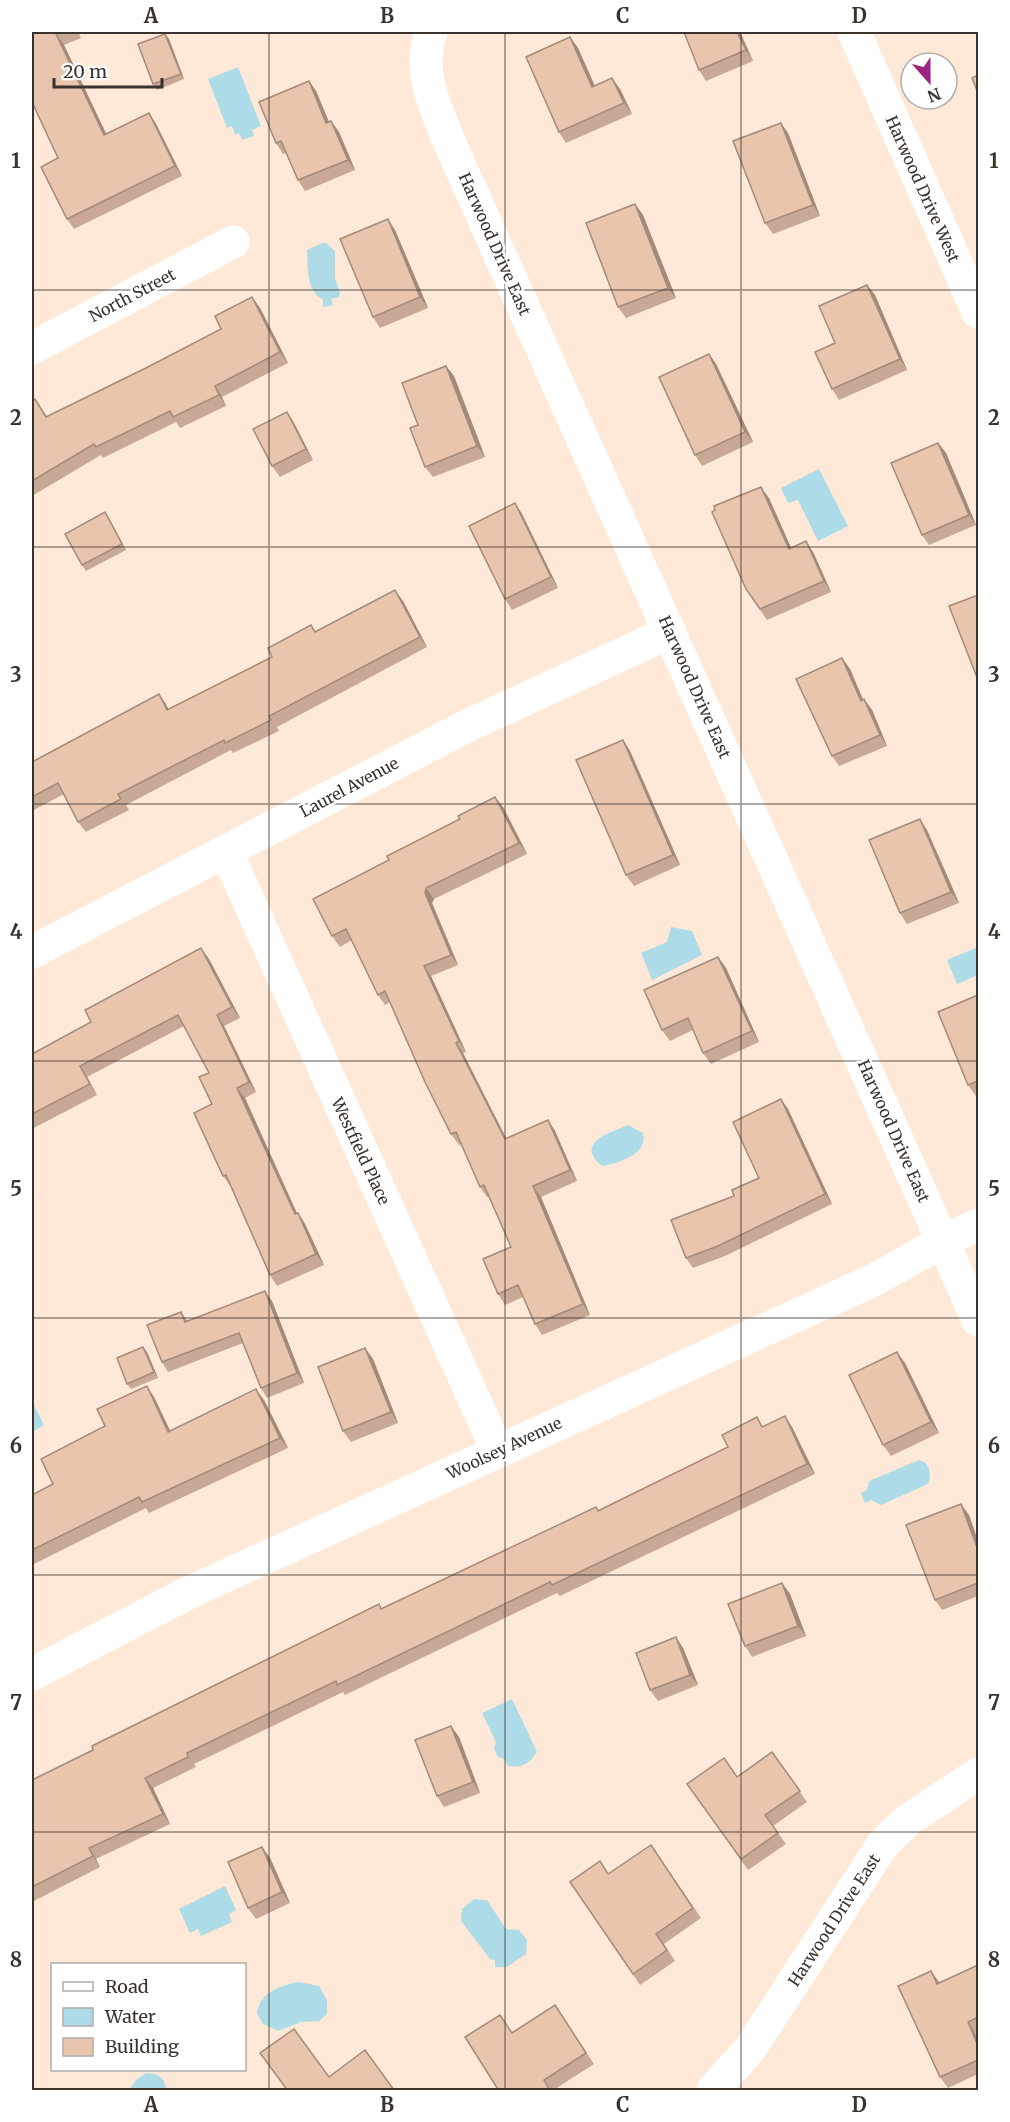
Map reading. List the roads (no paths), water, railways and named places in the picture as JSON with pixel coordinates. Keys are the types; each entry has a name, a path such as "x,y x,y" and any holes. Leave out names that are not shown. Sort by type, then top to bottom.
{"street":[{"name":"Harwood Drive West","path":"854,32 978,312"},
{"name":"Harwood Drive East","path":"428,41 427,83 447,137 978,1320"},
{"name":"North Street","path":"34,340 233,242"},
{"name":"Laurel Avenue","path":"32,952 469,724 670,632"},
{"name":"Westfield Place","path":"225,851 497,1450"},
{"name":"Woolsey Avenue","path":"32,1674 188,1593 497,1450 874,1280 943,1241 978,1226"},
{"name":"Harwood Drive East","path":"713,2091 750,2049 883,1844 908,1820 978,1774"}],"water":[{"path":"238,67 261,126 252,130 254,136 242,140 239,133 235,135 232,126 227,128 208,79"},
{"path":"326,243 335,251 335,278 340,293 339,297 331,299 333,305 323,307 323,299 317,296 311,285 307,250"},
{"path":"819,469 848,526 818,541 798,500 788,503 781,488"},
{"path":"671,927 692,931 702,955 652,980 641,953 667,942"},
{"path":"978,947 978,975 957,984 947,960"},
{"path":"628,1125 643,1133 642,1147 624,1160 602,1166 594,1158 593,1145 604,1135"},
{"path":"32,1401 44,1425 32,1432"},
{"path":"919,1460 926,1463 929,1469 928,1484 881,1505 871,1500 865,1503 861,1493 867,1490 869,1481"},
{"path":"512,1699 537,1752 522,1766 508,1766 503,1758 498,1757 494,1749 496,1742 482,1713"},
{"path":"225,1886 236,1910 229,1914 232,1922 201,1936 198,1929 190,1933 179,1909"},
{"path":"474,1899 487,1900 506,1929 519,1930 527,1940 526,1954 507,1967 495,1967 495,1960 490,1959 461,1921 462,1909"},
{"path":"299,1982 319,1986 327,2000 327,2014 319,2021 301,2022 278,2031 263,2024 257,2013 262,2000 272,1991"},
{"path":"146,2073 160,2077 166,2090 129,2090 136,2080"}]}
